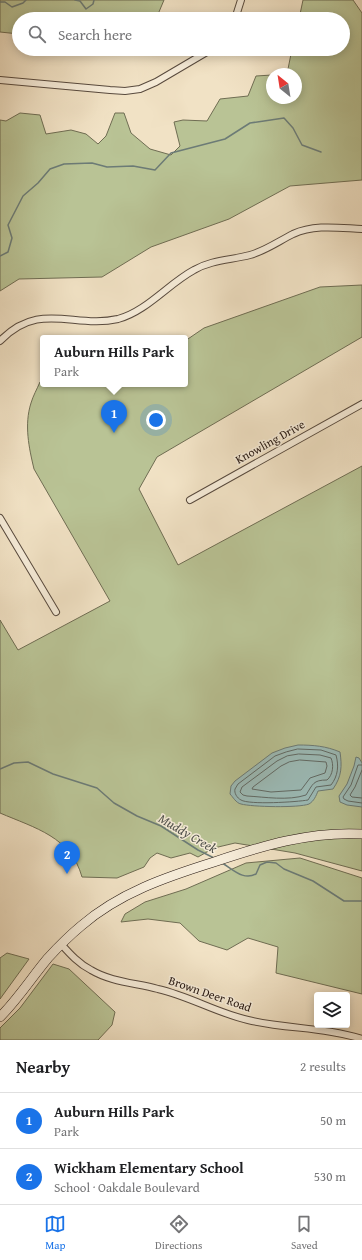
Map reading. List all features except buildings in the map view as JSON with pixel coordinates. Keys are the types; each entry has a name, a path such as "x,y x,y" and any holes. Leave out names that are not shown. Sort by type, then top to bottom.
{"main road":[{"path":"0,1017 61,944 95,914 126,895 160,880 197,867 298,838 333,834 362,834"}],"street":[{"path":"238,12 241,0"},
{"path":"0,80 125,91 140,89 156,82 200,56"},
{"path":"0,341 14,329 38,319 56,317 97,321 120,318 140,309 189,273 203,265 257,253 303,230 327,227 362,229"},
{"name":"Knowling Drive","path":"190,500 362,404"},
{"path":"0,518 56,612"},
{"name":"Brown Deer Road","path":"61,944 90,970 109,978 159,989 214,1010 248,1020 274,1025 324,1030 362,1039"}],"green space":[{"path":"0,0 164,0 159,12 12,12 12,33 0,32"},
{"path":"303,0 353,0 362,13 362,180 290,186 229,219 151,247 102,277 19,279 0,291 0,120 6,121 20,113 40,115 46,134 71,130 86,134 98,144 106,136 115,113 124,113 131,133 150,149 171,155 180,146 174,122 183,120 207,121 220,99 248,96 256,76 266,75 266,104 302,104 302,68 288,68 291,56 350,56 350,12 300,12"},
{"path":"362,285 362,337 157,457 139,489 178,565 362,466 362,871 295,853 235,843 214,848 198,857 190,853 171,858 157,853 150,858 144,867 117,878 82,877 77,863 60,843 38,829 0,813 0,620 18,650 110,601 34,469 29,445 28,428 29,411 32,400 40,382 40,387 188,387 188,339 204,328 320,287"},
{"path":"300,858 362,878 362,994 276,973 278,947 248,938 227,950 199,941 180,923 148,919 121,922 125,914 145,902 186,889 246,863"},
{"path":"7,953 29,959 0,999 0,958"},
{"path":"53,964 69,969 115,1012 112,1025 98,1040 0,1040 0,1028 20,1008"}],"water":[{"path":"298,745 319,746 340,752 341,771 333,789 318,791 314,800 309,804 286,807 241,804 230,794 231,786 235,781 272,753"},
{"path":"356,757 359,758 362,763 362,807 347,805 340,802 339,796 347,784"}],"waterway":[{"path":"0,2 5,2 12,7 23,3 26,0"},
{"path":"75,0 80,1 86,9 93,4 94,0"},
{"path":"0,256 8,252 12,238 8,225 23,196 38,183 50,169 64,164 92,163 107,167 133,166 155,170 171,153 225,139 250,123 284,118 293,128 302,145 321,152"},
{"name":"Muddy Creek","path":"0,769 14,763 28,762 53,774 97,788 114,803 137,816 161,826 198,850 214,858"},
{"name":"Muddy Creek","path":"222,863 238,873 247,876 256,874 260,865 267,862 276,863 284,869 313,881 344,901 362,901"}],"place":[{"name":"Auburn Hills Park","path":"114,433"},
{"name":"Wickham Elementary School","path":"67,874"}]}
